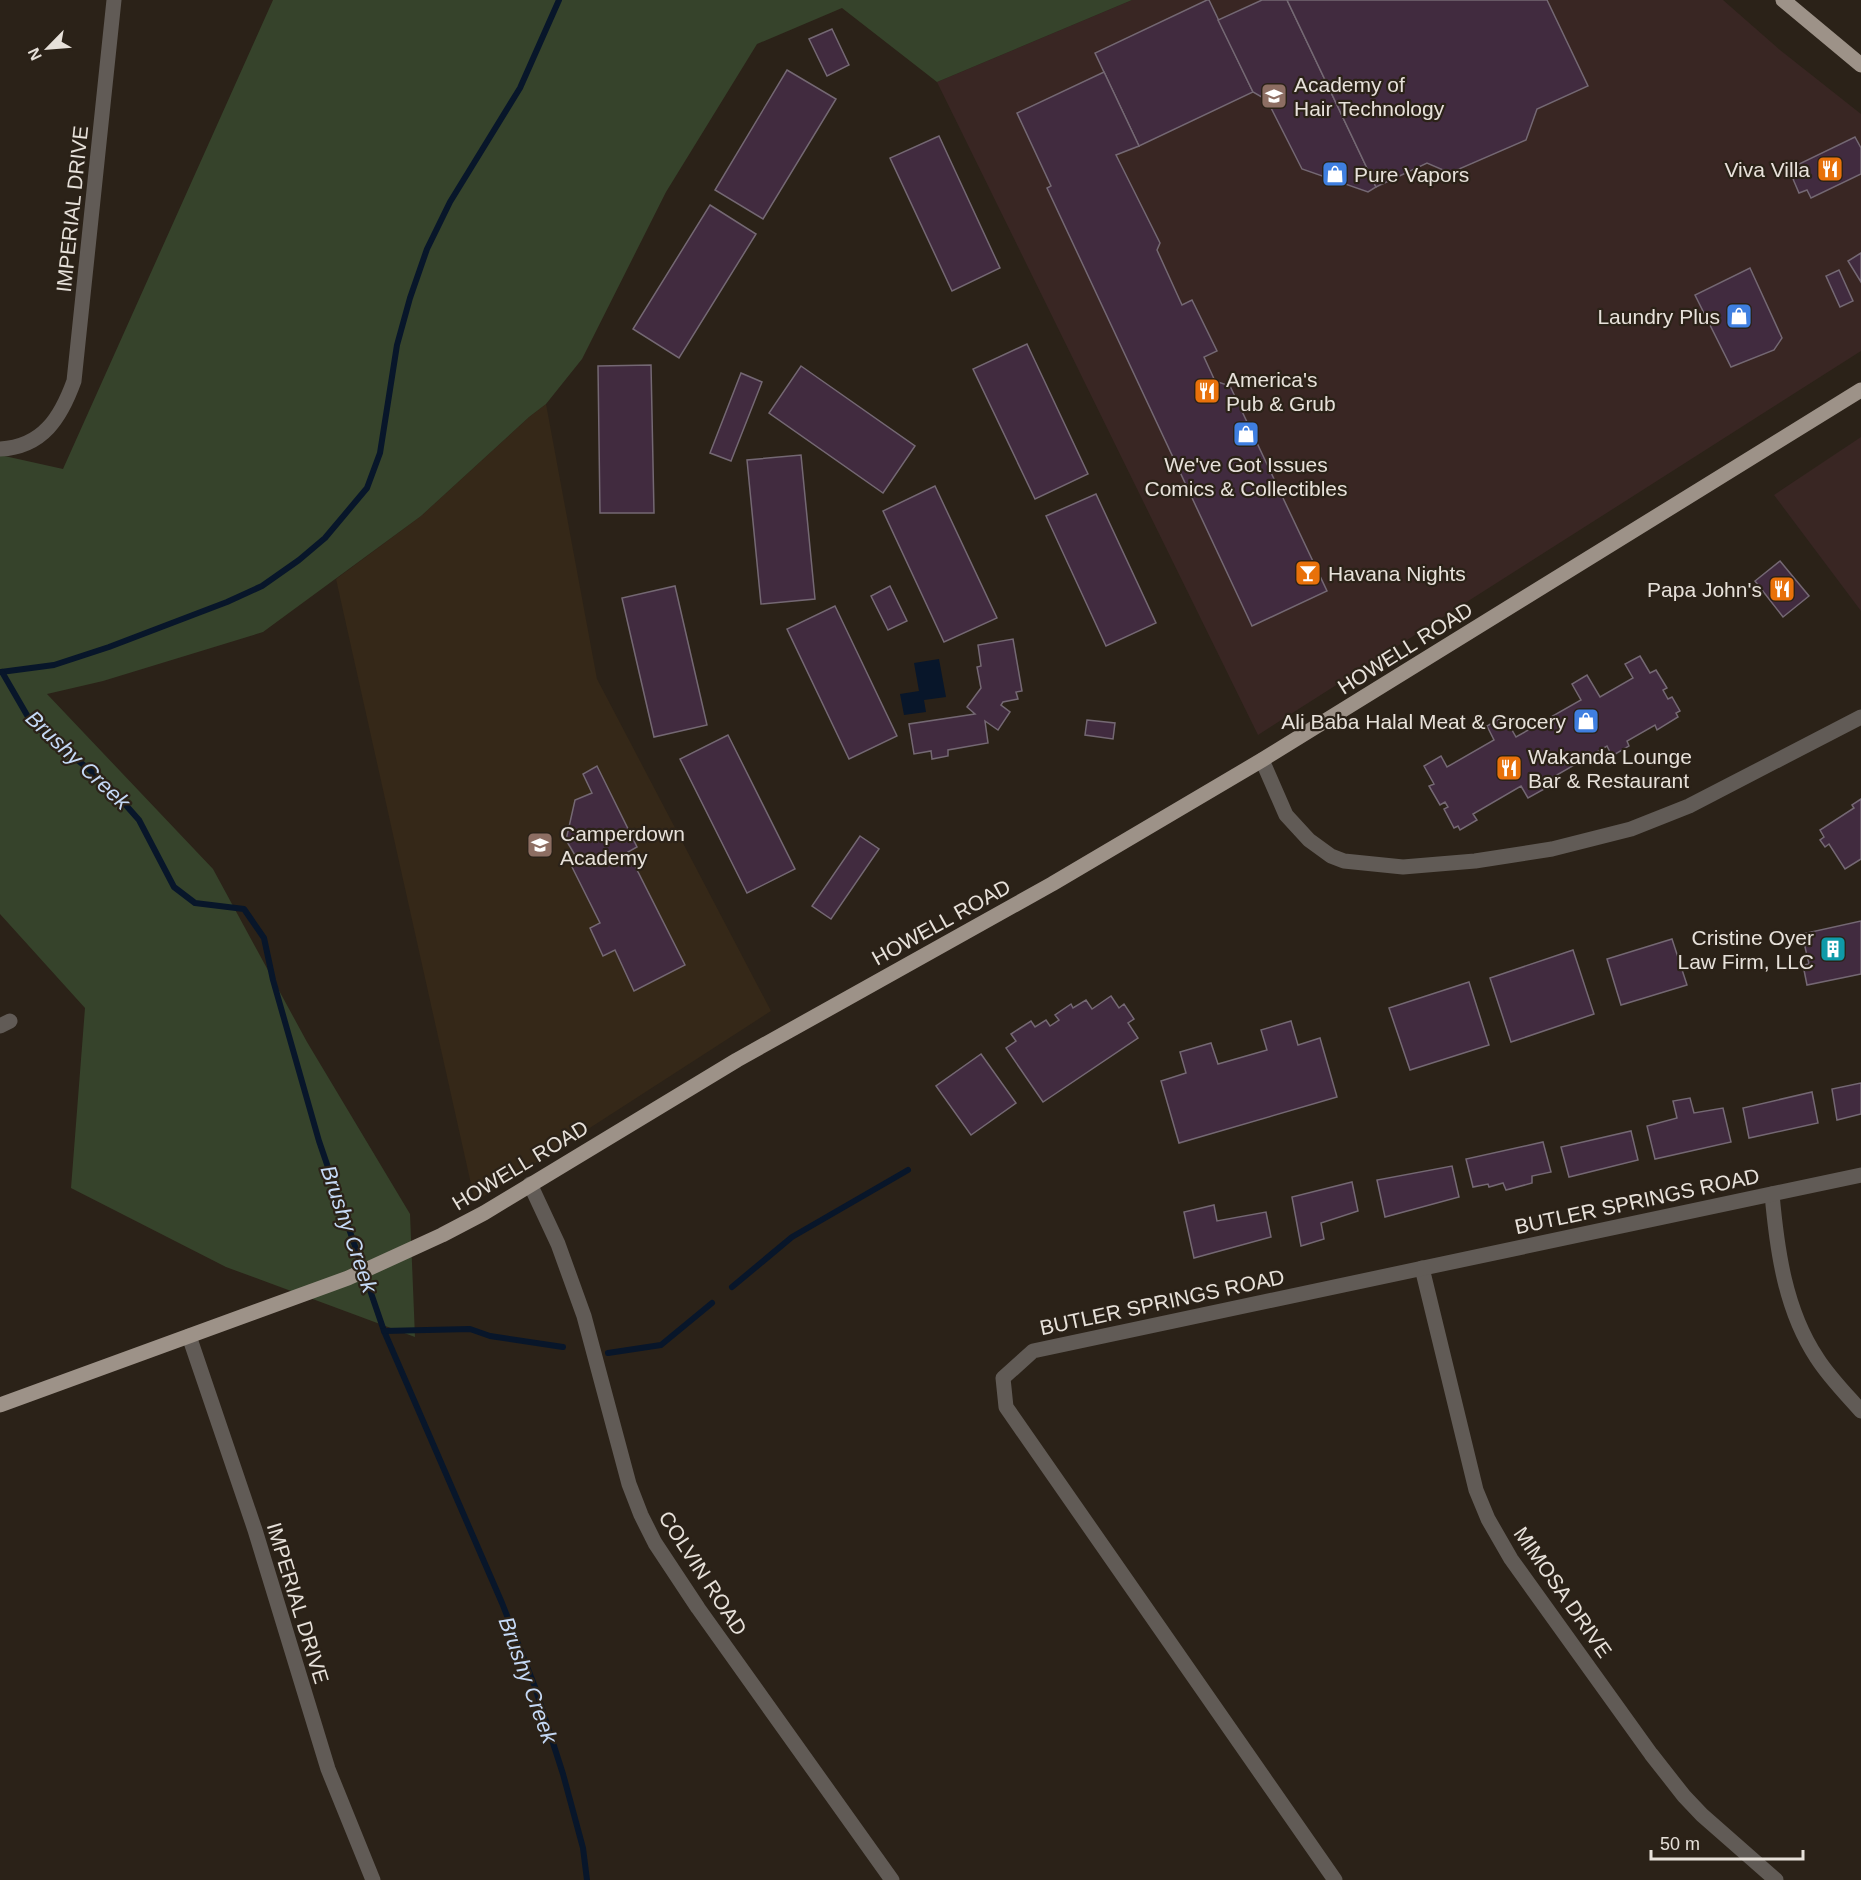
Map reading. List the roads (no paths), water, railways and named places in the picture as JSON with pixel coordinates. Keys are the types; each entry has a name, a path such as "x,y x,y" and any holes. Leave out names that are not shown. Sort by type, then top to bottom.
{"main road":[{"path":"1783,0 1861,65"},
{"name":"HOWELL ROAD","path":"0,1405 315,1291 418,1246 484,1213 737,1060 1052,884 1262,760 1861,390"}],"street":[{"name":"IMPERIAL DRIVE","path":"0,448 18,446 34,439 58,418 74,381 114,0"},
{"path":"1262,760 1286,815 1309,840 1331,856 1344,861 1403,867 1475,861 1552,849 1631,829 1689,806 1861,717"},
{"name":"BUTLER SPRINGS ROAD","path":"1335,1880 1006,1407 1003,1378 1033,1351 1861,1175"},
{"name":"COLVIN ROAD","path":"530,1184 558,1244 584,1316 629,1484 646,1524 698,1608 892,1880"},
{"path":"1772,1194 1776,1231 1789,1298 1800,1329 1816,1358 1861,1412"},
{"name":"MIMOSA DRIVE","path":"1422,1268 1476,1490 1488,1520 1511,1559 1651,1754 1684,1796 1776,1880"},
{"name":"IMPERIAL DRIVE","path":"189,1336 255,1530 328,1769 373,1880"}],"water":[{"path":"939,659 946,697 924,700 926,712 904,715 900,694 919,691 914,663"}],"waterway":[{"path":"1,672 54,665 109,647 227,602 262,586 325,538 367,488 380,453 397,345 427,249 450,202 520,88 559,0"},
{"name":"Brushy Creek","path":"2,672 31,722 108,785 139,820 174,887 195,903 244,909 264,938 273,980 319,1141 384,1331 502,1603 535,1687 563,1774 583,1848 587,1880"},
{"path":"732,1287 792,1237 908,1170"},
{"path":"608,1353 661,1345 712,1303"},
{"path":"384,1331 470,1329 490,1336 563,1347"}],"place":[{"name":"Academy of Hair Technology","path":"1274,96"},
{"name":"Viva Villa","path":"1830,169"},
{"name":"Pure Vapors","path":"1335,174"},
{"name":"Laundry Plus","path":"1739,316"},
{"name":"America's Pub & Grub","path":"1207,391"},
{"name":"We've Got Issues Comics & Collectibles","path":"1246,434"},
{"name":"Havana Nights","path":"1308,573"},
{"name":"Papa John's","path":"1782,589"},
{"name":"Ali Baba Halal Meat & Grocery","path":"1586,721"},
{"name":"Wakanda Lounge Bar & Restaurant","path":"1509,768"},
{"name":"Camperdown Academy","path":"540,845"},
{"name":"Cristine Oyer Law Firm, LLC","path":"1833,949"}]}
